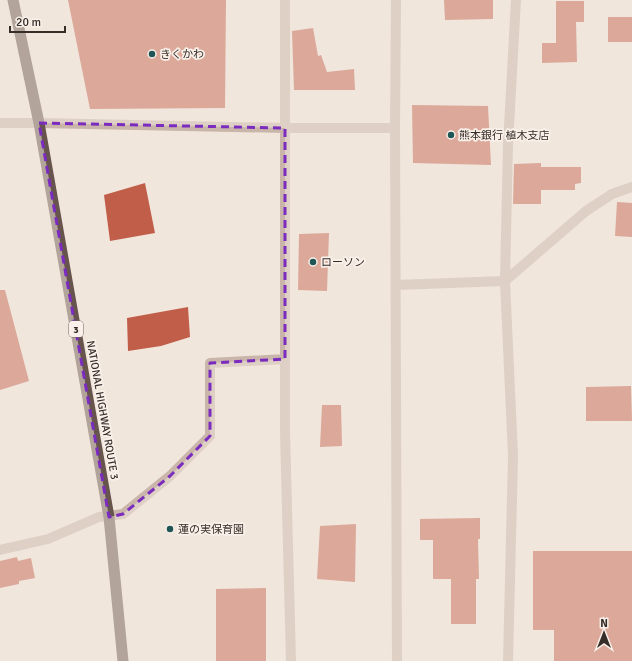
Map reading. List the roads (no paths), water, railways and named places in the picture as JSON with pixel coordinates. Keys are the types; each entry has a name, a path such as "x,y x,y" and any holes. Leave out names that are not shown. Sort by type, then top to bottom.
{"highway":[{"name":"NATIONAL HIGHWAY ROUTE 3","path":"13,0 39,123 109,516 123,661"}],"street":[{"path":"286,0 285,359 291,661"},
{"path":"396,0 397,661"},
{"path":"508,661 513,456 505,281 508,144 516,0"},
{"path":"0,123 286,128 395,128"},
{"path":"396,285 505,281 586,211 612,194 632,187"},
{"path":"0,550 48,539 100,517 124,514 170,476 210,436 210,363 285,359"}],"place":[{"name":"きくかわ","path":"152,54"},
{"name":"熊本銀行 植木支店","path":"451,135"},
{"name":"ローソン","path":"313,262"},
{"name":"蓮の実保育園","path":"170,529"}]}
